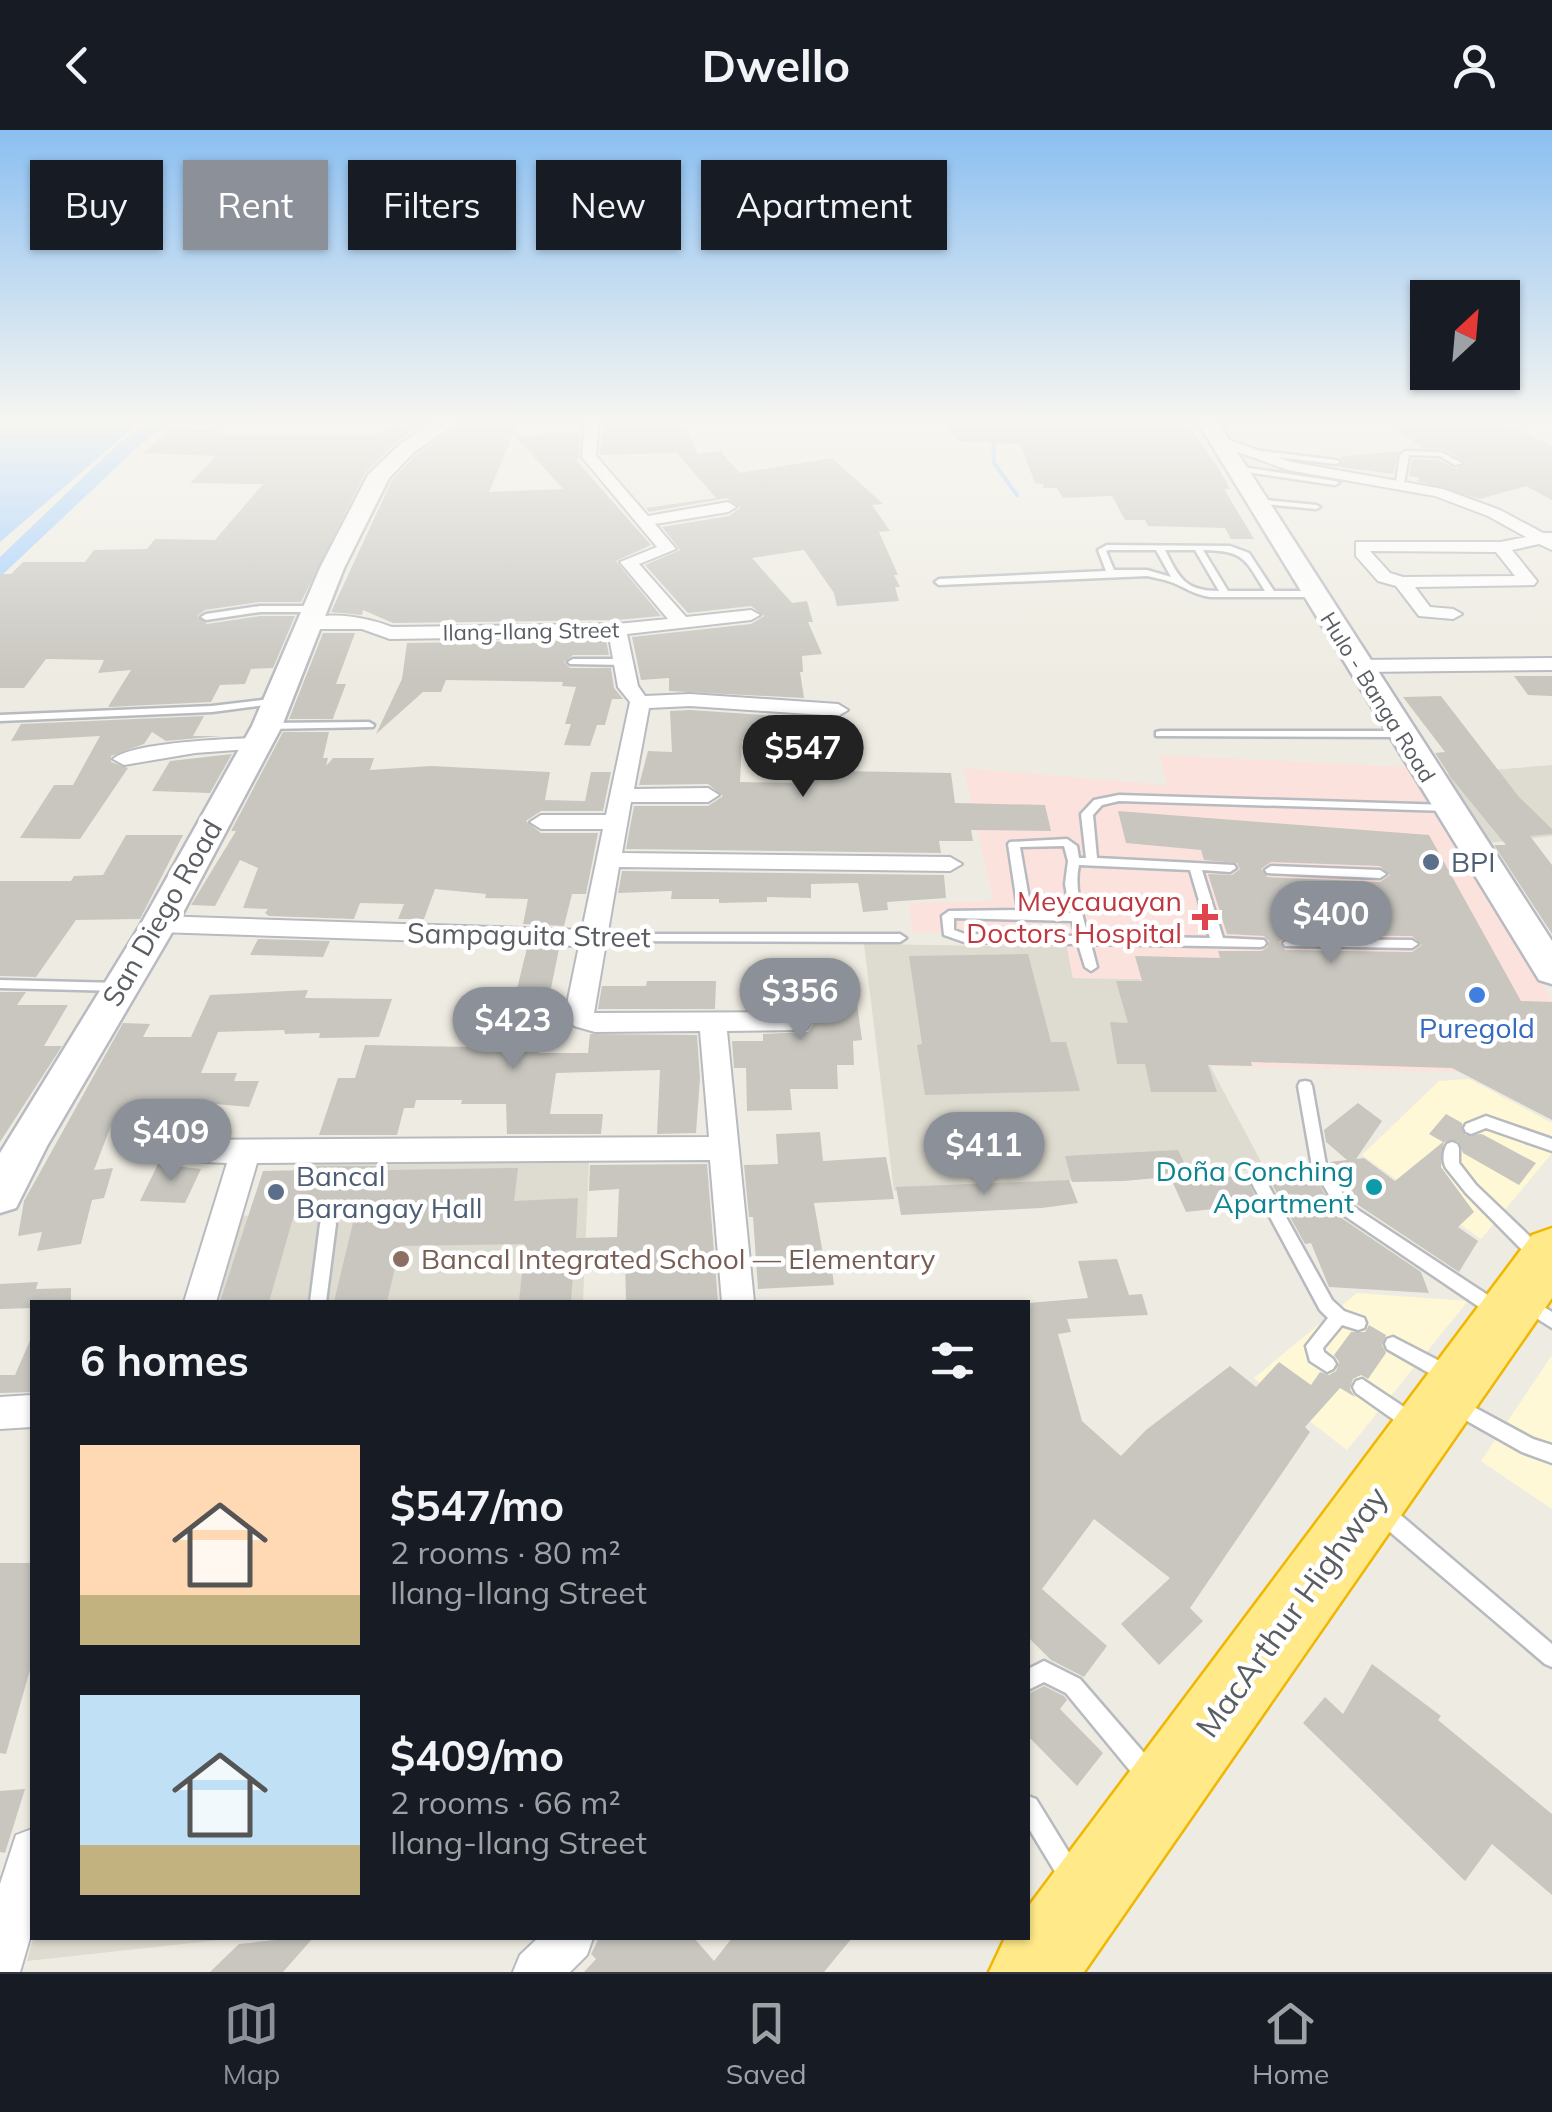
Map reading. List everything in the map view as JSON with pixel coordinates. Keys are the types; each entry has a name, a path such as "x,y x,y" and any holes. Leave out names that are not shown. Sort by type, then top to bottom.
{"highway":[{"name":"MacArthur Highway","path":"1032,1972 1442,1403 1535,1290"}],"street":[{"name":"San Diego Road","path":"0,1195 28,1139 160,924 267,724 362,507"},
{"path":"632,507 668,549 628,562 681,622"},
{"path":"644,521 728,507"},
{"name":"Hulo - Banga Road","path":"1260,507 1552,971"},
{"path":"1480,507 1549,540"},
{"path":"1501,547 1528,581 1402,582 1384,577 1362,552 1362,546 1501,547 1549,540"},
{"path":"1402,582 1425,612 1453,614"},
{"name":"Ilang-Ilang Street","path":"314,616 364,623 390,633 617,630 751,615"},
{"path":"617,630 628,686 640,702 590,938 579,1010 583,1019 595,1024 798,1021"},
{"path":"1359,666 1552,664"},
{"path":"640,702 690,700 838,710"},
{"path":"124,760 194,747 267,724"},
{"path":"620,796 708,795"},
{"path":"541,822 614,822"},
{"path":"606,860 950,864"},
{"name":"Sampaguita Street","path":"160,924 590,938"},
{"path":"714,1022 738,1300"},
{"path":"168,1152 722,1148"},
{"path":"201,1300 246,1150"},
{"path":"0,1413 30,1412"},
{"path":"0,1964 30,1858"},
{"path":"537,1972 568,1940"}],"lane":[{"path":"1111,573 1102,550 1107,547 1240,551 1271,594"},
{"path":"1159,547 1176,581"},
{"path":"1197,548 1224,594"},
{"path":"939,582 1147,573 1176,581 1191,593 1314,594"},
{"path":"206,617 262,609 314,616"},
{"path":"573,662 625,662"},
{"path":"0,718 212,709 267,724 368,725"},
{"path":"1160,734 1402,734"},
{"path":"1092,862 1087,814 1098,802 1119,798 1448,808"},
{"path":"1026,914 1014,844 1066,842 1071,846 1074,861 1070,872 1077,917 1091,967"},
{"path":"1074,861 1230,868"},
{"path":"1195,867 1218,943"},
{"path":"1271,870 1380,874"},
{"path":"1077,917 948,916 948,932 964,938 1260,943"},
{"name":"Sampaguita Street","path":"590,938 900,938"},
{"path":"1289,943 1412,944"},
{"path":"0,984 120,988"},
{"path":"1305,1086 1319,1166 1344,1208 1535,1290"},
{"path":"1471,1128 1486,1122 1552,1145"},
{"path":"1452,1148 1451,1164 1535,1290"},
{"path":"1256,1176 1326,1305 1339,1317"},
{"path":"318,1300 328,1224"},
{"path":"1327,1364 1316,1356 1314,1346 1339,1317 1348,1316 1358,1323"},
{"path":"1393,1344 1442,1403"},
{"path":"1362,1388 1442,1403 1552,1454"},
{"path":"1371,1502 1552,1657"},
{"path":"1030,1679 1044,1671 1073,1686 1162,1793"},
{"path":"1030,1810 1085,1899"}],"shaded area":[{"name":"Meycauayan Doctors Hospital","path":"1160,755 1406,767 1552,1000 1552,1074 1164,1065 1140,979 1073,978 1064,932 912,932 909,903 993,901 964,768 1167,785"},
{"path":"1552,765 1552,836 1488,843 1443,774"},
{"path":"864,944 1067,947 1073,978 1140,979 1164,1064 1210,1066 1265,1169 894,1191"},
{"path":"1469,1079 1552,1123 1552,1153 1481,1239 1362,1155 1439,1081"},
{"name":"Bancal Integrated School — Elementary","path":"589,1161 583,1300 206,1300 230,1216 281,1215 295,1164"},
{"path":"1357,1293 1468,1301 1347,1450 1254,1378"},
{"path":"1552,1355 1552,1509 1481,1461"},
{"path":"32,1940 220,1940 27,1961"}],"water":[{"path":"0,507 41,507 0,542"},
{"path":"52,507 74,507 0,577 0,557"}],"building":[{"path":"243,507 348,507 301,602 259,602 205,610 197,616 207,624 260,616 295,616 273,668 251,669 245,684 220,685 211,702 108,707 131,670 98,673 104,660 46,659 24,688 0,688 0,574 11,574 23,562 85,562 94,550 147,549 155,539 215,540"},
{"path":"380,507 617,507 651,545 616,561 661,616 393,623 363,610 362,615 331,612"},
{"path":"653,507 677,507 649,512 646,508"},
{"path":"873,507 890,531 879,532 898,575 894,575 900,587 895,587 899,601 837,606 834,593 804,550 752,558 792,603 807,601 813,622 808,622 822,654 802,656 804,698 669,691 669,678 641,680 632,637 751,624 764,616 751,606 688,613 645,565 680,550 662,527 729,516 740,508"},
{"path":"1118,507 1235,507 1254,539 1231,539 1225,528 1148,526 1145,520 1125,520"},
{"path":"323,633 355,633 336,684 346,684 333,719 289,719"},
{"path":"606,640 609,655 573,655 564,662 570,668 611,668 614,688 623,699 612,699 605,725 597,725 590,746 564,745 571,724 565,724 576,687 562,686 563,682 446,680 441,692 423,692 376,734 402,679 407,643"},
{"path":"1514,676 1552,676 1552,696 1528,695"},
{"path":"1441,696 1519,797 1552,829 1552,834 1530,836 1552,865 1552,934 1494,845 1506,845 1452,779 1435,753 1445,752 1403,697"},
{"path":"670,711 808,718 810,733 771,733 770,742 742,741 740,782 803,783 804,776 840,776 840,771 951,773 955,803 1045,805 1051,831 971,830 973,841 939,841 941,853 626,849 634,806 708,806 723,796 708,784 639,785 648,751 672,752"},
{"path":"204,716 193,736 221,736 166,741 152,732 144,744 111,756 111,762 128,768 80,839 20,838 54,785 73,785 100,736 11,741 21,724"},
{"path":"283,732 329,732 323,758 328,758 326,766 333,758 374,758 370,770 431,766 550,772 545,800 585,801 591,772 611,772 603,811 541,811 526,821 541,833 598,833 586,894 572,894 564,926 523,924 528,899 485,898 486,894 435,889 424,919 398,919 404,904 360,903 354,919 269,916 265,913 268,909 243,908 258,868 240,860 215,906 191,905 236,831 231,831"},
{"path":"232,754 210,793 152,791 170,761"},
{"path":"1118,811 1429,835 1521,1001 1552,1002 1552,1120 1452,1068 1251,1062 1252,1066 1208,1065 1217,1092 1151,1092 1145,1064 1117,1064 1110,1022 1128,1023 1116,981 1142,981 1135,956 1220,958 1218,951 1261,951 1269,941 1264,936 1227,934 1208,874 1232,875 1240,869 1237,863 1204,860 1201,850 1126,843","holes":["1271,862 1380,866 1390,875 1380,882 1267,877 1261,869","1289,935 1412,936 1422,945 1412,952 1285,950 1279,942"]},
{"path":"126,835 183,835 140,919 76,920 36,977 0,976 0,881 71,881 74,876 103,875"},
{"path":"622,871 944,875 946,898 887,902 888,910 863,912 858,883 811,884 811,898 767,897 767,902 671,899 672,891 618,893"},
{"path":"258,939 330,941 323,957 250,955"},
{"path":"527,948 559,949 546,998 539,1053 588,1053 590,1034 697,1035 700,1078 696,1133 657,1134 660,1070 556,1073 550,1114 603,1114 601,1134 507,1134 506,1104 416,1100 414,1108 404,1108 397,1135 319,1135 338,1078 355,1078 365,1045 470,1047 473,1034 493,1034 495,1022 509,1022"},
{"path":"1028,954 1051,1042 1066,1042 1080,1091 925,1095 909,956"},
{"path":"647,981 716,981 715,1009 598,1009 602,986 646,986"},
{"path":"761,981 854,982 862,1040 853,1041 854,1065 837,1065 838,1089 790,1089 792,1110 747,1111 746,1068 734,1068 732,1041 763,1041 763,1034 808,1032 814,1023 808,1010 762,1008"},
{"path":"308,990 305,998 392,999 379,1037 319,1038 320,1033 285,1034 284,1030 218,1032 201,1073 237,1073 234,1081 259,1081 249,1107 216,1104 203,1136 163,1138 171,1120 114,1118 94,1170 113,1168 104,1198 92,1200 81,1244 37,1251 42,1232 18,1236 24,1201 123,1023 150,1024 143,1037 191,1037 210,995"},
{"path":"0,992 26,992 17,1005 68,1005 44,1046 62,1046 0,1142"},
{"path":"1358,1103 1382,1121 1356,1159 1364,1158 1395,1181 1443,1142 1429,1134 1446,1114 1462,1123 1465,1135 1482,1134 1536,1163 1519,1185 1463,1153 1458,1141 1444,1142 1441,1167 1474,1212 1458,1227 1478,1241 1459,1272 1352,1201 1329,1162 1347,1160 1326,1142 1324,1130"},
{"path":"820,1132 823,1161 886,1157 894,1199 814,1203 823,1254 830,1254 834,1285 758,1289 753,1217 749,1217 744,1165 778,1164 776,1134"},
{"path":"1178,1150 1190,1175 1124,1181 1072,1182 1065,1156"},
{"path":"158,1164 201,1169 185,1203 140,1201"},
{"path":"707,1164 718,1300 626,1300 625,1259 574,1260 571,1300 519,1300 525,1244 400,1246 387,1300 334,1300 356,1210 295,1211 270,1300 221,1300 263,1171 306,1170 307,1166 389,1166 388,1170 518,1168 514,1201 578,1198 576,1238 617,1237 619,1189 589,1191 590,1165"},
{"path":"1308,1165 1337,1215 1421,1272 1429,1293 1329,1287 1311,1243 1305,1244 1264,1170"},
{"path":"1245,1175 1259,1204 1186,1212 1173,1183"},
{"path":"1069,1180 1078,1203 901,1215 896,1187"},
{"path":"1117,1259 1129,1295 1142,1294 1148,1315 1067,1319 1071,1332 1058,1334 1082,1421 1121,1456 1146,1430 1230,1366 1256,1387 1279,1362 1311,1385 1320,1372 1329,1375 1336,1371 1339,1362 1334,1355 1351,1332 1365,1332 1369,1325 1386,1335 1382,1345 1386,1353 1368,1379 1361,1375 1353,1379 1350,1389 1355,1397 1340,1388 1305,1427 1310,1432 1190,1608 1203,1621 1159,1665 1121,1624 1170,1578 1094,1519 1042,1589 1107,1646 1084,1677 1051,1660 1030,1639 1030,1303 1088,1298 1078,1261"},
{"path":"38,1282 36,1289 71,1288 71,1300 30,1300 30,1308 0,1309 0,1284"},
{"path":"30,1341 30,1392 0,1393 0,1375 15,1375"},
{"path":"0,1563 30,1563 30,1670 6,1754 0,1753"},
{"path":"1372,1664 1441,1716 1438,1720 1552,1814 1552,1895 1492,1844 1465,1881 1303,1723 1325,1697 1343,1714"},
{"path":"1044,1686 1064,1696 1067,1700 1060,1709 1103,1753 1077,1786 1030,1738 1030,1693"},
{"path":"25,1789 5,1853 0,1852 0,1791"},
{"path":"311,1940 283,1972 210,1972 239,1944"},
{"path":"598,1940 696,1940 714,1961 730,1940 850,1940 824,1972 584,1972 596,1959 591,1954"}],"place":[{"name":"BPI","path":"1431,862"},
{"name":"Meycauayan Doctors Hospital","path":"1205,917"},
{"name":"Puregold","path":"1477,995"},
{"name":"Doña Conching Apartment","path":"1374,1187"},
{"name":"Bancal Barangay Hall","path":"276,1192"},
{"name":"Bancal Integrated School — Elementary","path":"401,1259"}]}
